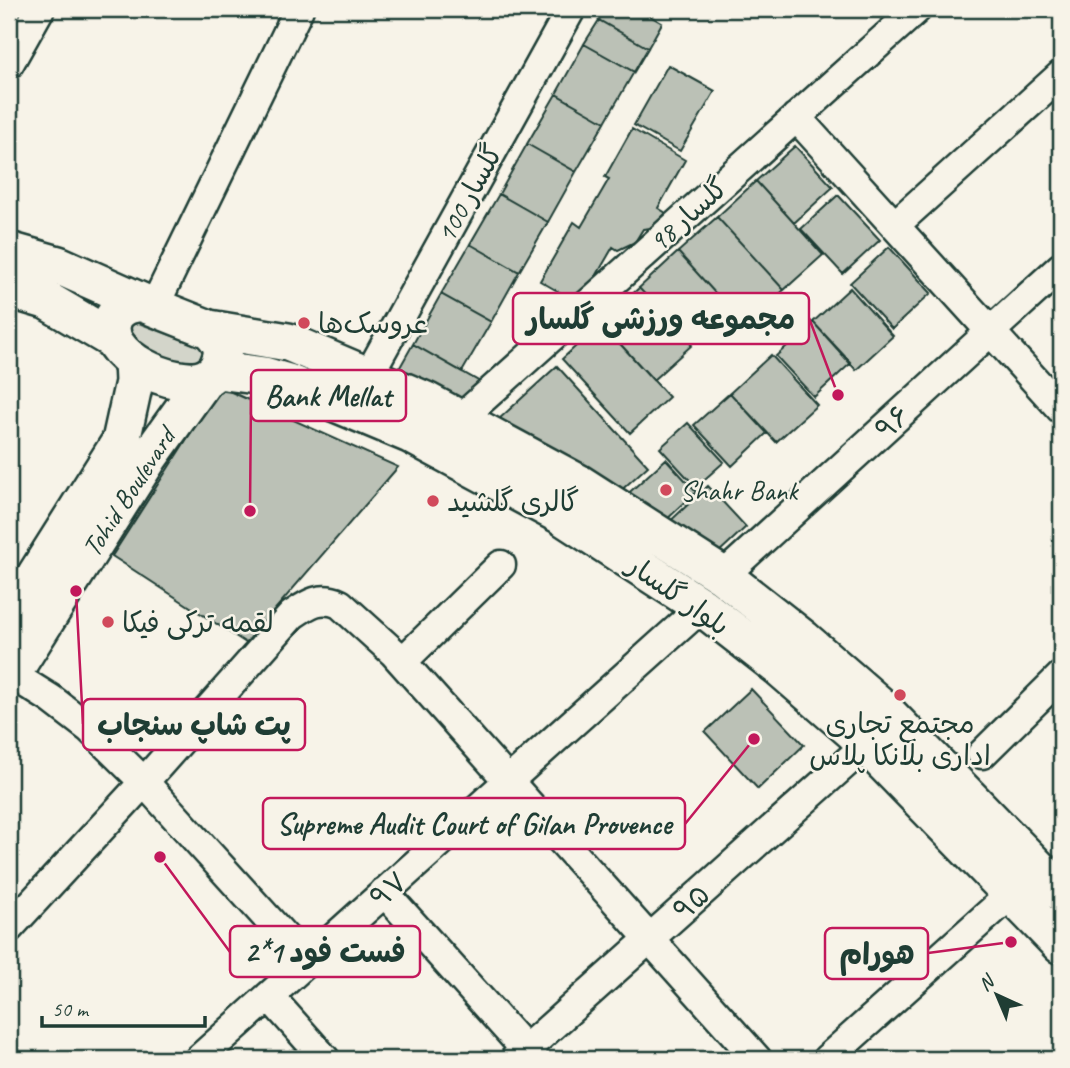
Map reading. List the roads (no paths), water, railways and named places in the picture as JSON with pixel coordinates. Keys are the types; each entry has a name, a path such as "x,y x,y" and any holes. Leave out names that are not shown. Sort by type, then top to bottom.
{"main road":[{"name":"بلوار گلسار","path":"9,251 58,265 209,329 288,342 426,401 578,483 723,576 803,639 879,705 1061,892"},
{"name":"بلوار گلسار","path":"9,289 46,300 149,370 177,379 194,380 211,375 264,376 288,383 410,434 559,514 702,607 779,667 866,745 1061,945"},
{"name":"Tohid Boulevard","path":"9,618 121,441 134,382 123,350 110,327 115,315 122,308 131,304 148,305"},
{"path":"209,329 217,336 222,346 222,358 211,375"},
{"name":"Tohid Boulevard","path":"10,675 149,457 211,375"}],"street":[{"path":"9,64 40,9"},
{"path":"148,305 299,9"},
{"name":"گلسار 100","path":"368,376 571,9"},
{"name":"گلسار 98","path":"460,419 917,9"},
{"path":"895,225 1061,75"},
{"path":"796,117 1061,409"},
{"name":"۹۶","path":"723,576 1061,267"},
{"path":"402,662 501,565"},
{"path":"9,928 144,782 292,615 308,604 330,599 340,604 393,652 757,1059"},
{"name":"۹۷","path":"199,1059 702,607"},
{"path":"10,675 51,699 90,729 144,782 307,962"},
{"path":"982,754 1061,676"},
{"name":"۹۵","path":"525,1056 649,939 866,745"},
{"path":"384,892 525,1056"},
{"path":"827,1059 1011,894"},
{"path":"269,996 325,1059"}],"place":[{"name":"عروسک‌ها","path":"304,323"},
{"name":"مجموعه ورزشی گلسار","path":"838,395"},
{"name":"Shahr Bank","path":"666,490"},
{"name":"گالری گلشید","path":"433,501"},
{"name":"Bank Mellat","path":"250,511"},
{"name":"پت شاپ سنجاب","path":"76,591"},
{"name":"لقمه ترکی فیکا","path":"108,622"},
{"name":"مجتمع تجاری اداری بلانکا پلاس","path":"900,695"},
{"name":"Supreme Audit Court of Gilan Provence","path":"754,739"},
{"name":"فست فود 1*2","path":"160,857"},
{"name":"هورام","path":"1011,942"}]}
